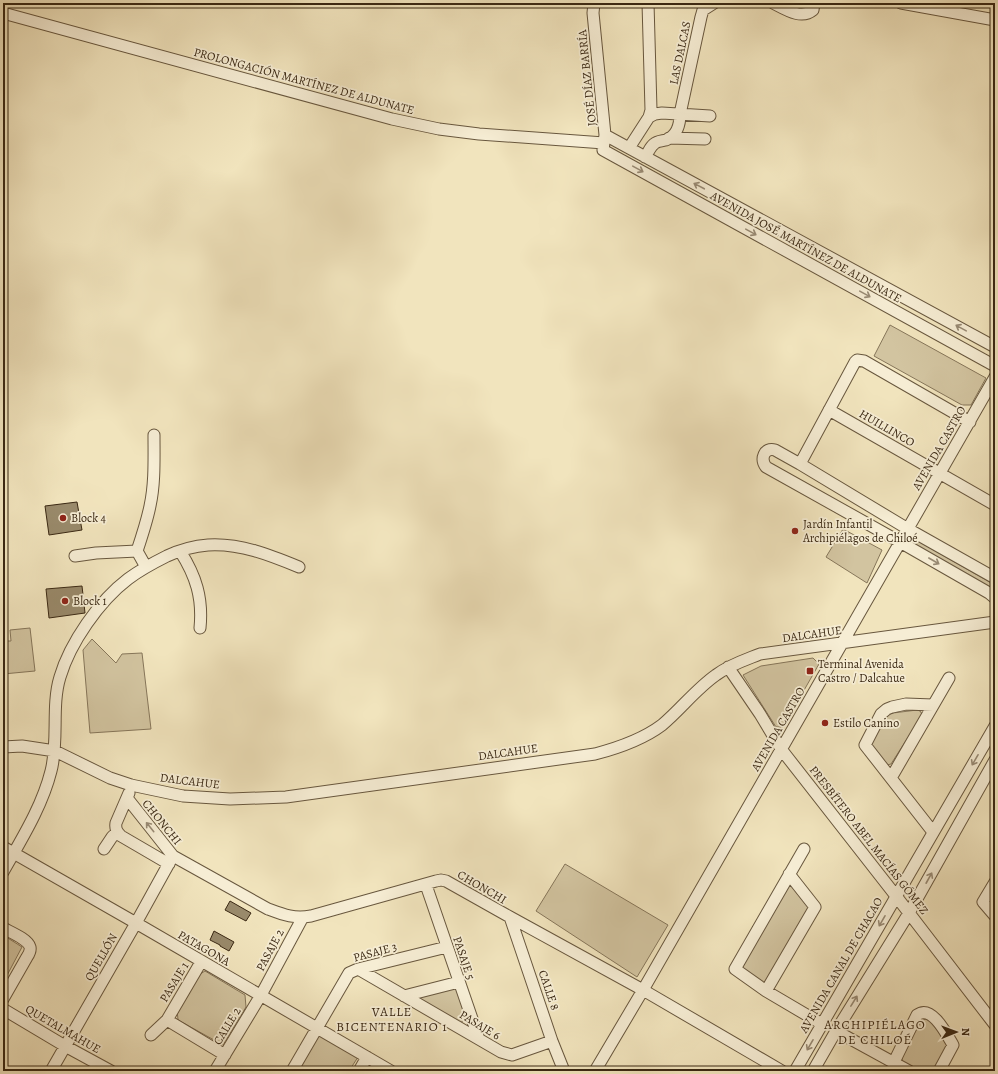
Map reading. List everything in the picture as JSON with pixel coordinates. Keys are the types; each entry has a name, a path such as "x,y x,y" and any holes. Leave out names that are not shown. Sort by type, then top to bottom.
{"street":[{"name":"JOSÉ DÍAZ BARRÍA","path":"594,3 593,12 604,143"},
{"path":"629,148 650,114 648,3"},
{"name":"LAS DALCAS","path":"669,138 674,134 679,123 703,10 714,3"},
{"path":"773,3 798,14 808,14 814,7"},
{"path":"905,4 995,20"},
{"name":"PROLONGACIÓN MARTÍNEZ DE ALDUNATE","path":"3,13 398,121 439,129 479,134 604,143"},
{"path":"650,114 662,113 710,116"},
{"path":"645,157 654,143 669,138 705,140"},
{"name":"AVENIDA JOSÉ MARTÍNEZ DE ALDUNATE","path":"604,143 629,148 995,347"},
{"name":"AVENIDA JOSÉ MARTÍNEZ DE ALDUNATE","path":"604,143 995,366"},
{"path":"800,464 857,360 864,361 970,422"},
{"name":"AVENIDA CASTRO","path":"595,1071 995,377"},
{"name":"HUILLINCO","path":"829,410 995,505"},
{"path":"146,567 137,551 150,507 153,486 154,436"},
{"path":"995,578 908,529 775,450 767,450 764,454 763,463 766,468 900,542 989,593 995,598"},
{"path":"3,872 32,819 46,788 52,770 55,751 57,693 60,678 71,650 91,618 108,597 127,580 146,567 180,551 204,545 230,546 254,551 270,555 299,567"},
{"path":"75,556 96,553 137,551"},
{"path":"180,551 188,564 196,583 201,604 200,628"},
{"name":"DALCAHUE","path":"3,746 22,746 55,751 106,776 131,785 153,785 184,796 230,799 286,797 595,754 617,748 639,739 661,725 706,682 728,667 760,654 995,622"},
{"name":"PRESBÍTERO ABEL MACÍAS GÓMEZ","path":"728,667 760,714 781,749 995,1026"},
{"path":"891,778 949,678"},
{"path":"933,705 906,704 892,707 881,714 865,745 933,832"},
{"name":"AVENIDA CANAL DE CHACAO","path":"795,1071 995,726"},
{"path":"813,1071 836,1031 909,914 995,760"},
{"path":"131,785 116,823 115,828 117,832 121,836 171,860"},
{"name":"CHONCHI","path":"127,798 171,860 268,909 294,917 303,917 441,880 446,881 510,918 643,990 782,1071"},
{"path":"104,849 117,832"},
{"name":"PATAGONA","path":"3,847 391,1071"},
{"path":"804,849 735,969 822,1024"},
{"name":"QUELLÓN","path":"51,1071 171,860"},
{"path":"766,990 815,907 789,874"},
{"path":"995,882 983,902 995,916"},
{"name":"PASAJE 5","path":"426,885 479,1039"},
{"name":"PASAJE 2","path":"261,995 303,917"},
{"name":"CALLE 8","path":"510,918 552,1041 564,1071"},
{"path":"3,928 29,944 30,952 3,999"},
{"name":"PASAJE 3","path":"292,1071 349,973 358,969 447,946"},
{"name":"PASAJE 1","path":"201,962 167,1020 224,1055"},
{"name":"PASAJE 6","path":"358,969 501,1052 512,1055 552,1041"},
{"path":"404,996 459,982"},
{"name":"CALLE 2","path":"215,1071 261,995"},
{"name":"QUETALMAHUE","path":"3,1009 65,1046 111,1071"},
{"path":"894,1062 917,1015 928,1012 941,1026 954,1045 938,1071"},
{"path":"151,1035 167,1020"},
{"path":"836,1031 909,1071"},
{"path":"359,1071 367,1057"}],"shaded area":[{"path":"890,325 986,378 971,405 962,405 874,356"},
{"path":"843,529 882,550 867,583 826,557"},
{"path":"915,541 918,541 995,585 995,593 913,544"},
{"path":"30,628 35,671 3,674 3,641 11,641 10,630"},
{"path":"92,639 116,663 122,654 142,653 151,729 90,733 83,650"},
{"path":"813,658 819,664 783,727 776,727 743,675 761,666"},
{"path":"917,710 922,714 921,717 891,764 887,765 872,745 872,740 888,715"},
{"path":"565,864 668,925 637,977 536,911"},
{"path":"789,885 791,885 809,907 768,981 764,983 741,967"},
{"path":"3,935 22,947 3,983"},
{"path":"205,971 245,995 246,1007 223,1045 178,1020 177,1009 197,976"},
{"path":"452,986 458,990 467,1018 460,1023 421,1000 420,997"},
{"path":"926,1019 930,1021 948,1043 935,1071 915,1071 905,1065 902,1060 902,1055 921,1021"},
{"path":"316,1034 358,1057 349,1071 295,1071"}],"building":[{"name":"Block 4","path":"77,502 82,530 49,535 45,506"},
{"name":"Block 1","path":"82,586 85,613 49,618 46,589"},
{"path":"230,901 251,913 246,921 225,910"},
{"path":"214,931 234,942 229,951 210,940"}],"place":[{"name":"Block 4","path":"63,518"},
{"name":"Jardín Infantil Archipiélagos de Chiloé","path":"795,531"},
{"name":"Block 1","path":"65,601"},
{"name":"Terminal Avenida Castro / Dalcahue","path":"810,671"},
{"name":"Estilo Canino","path":"825,723"}],"district":[{"name":"VALLE BICENTENARIO 1","path":"392,1018"},
{"name":"ARCHIPIÉLAGO DE CHILOÉ","path":"875,1032"}]}
